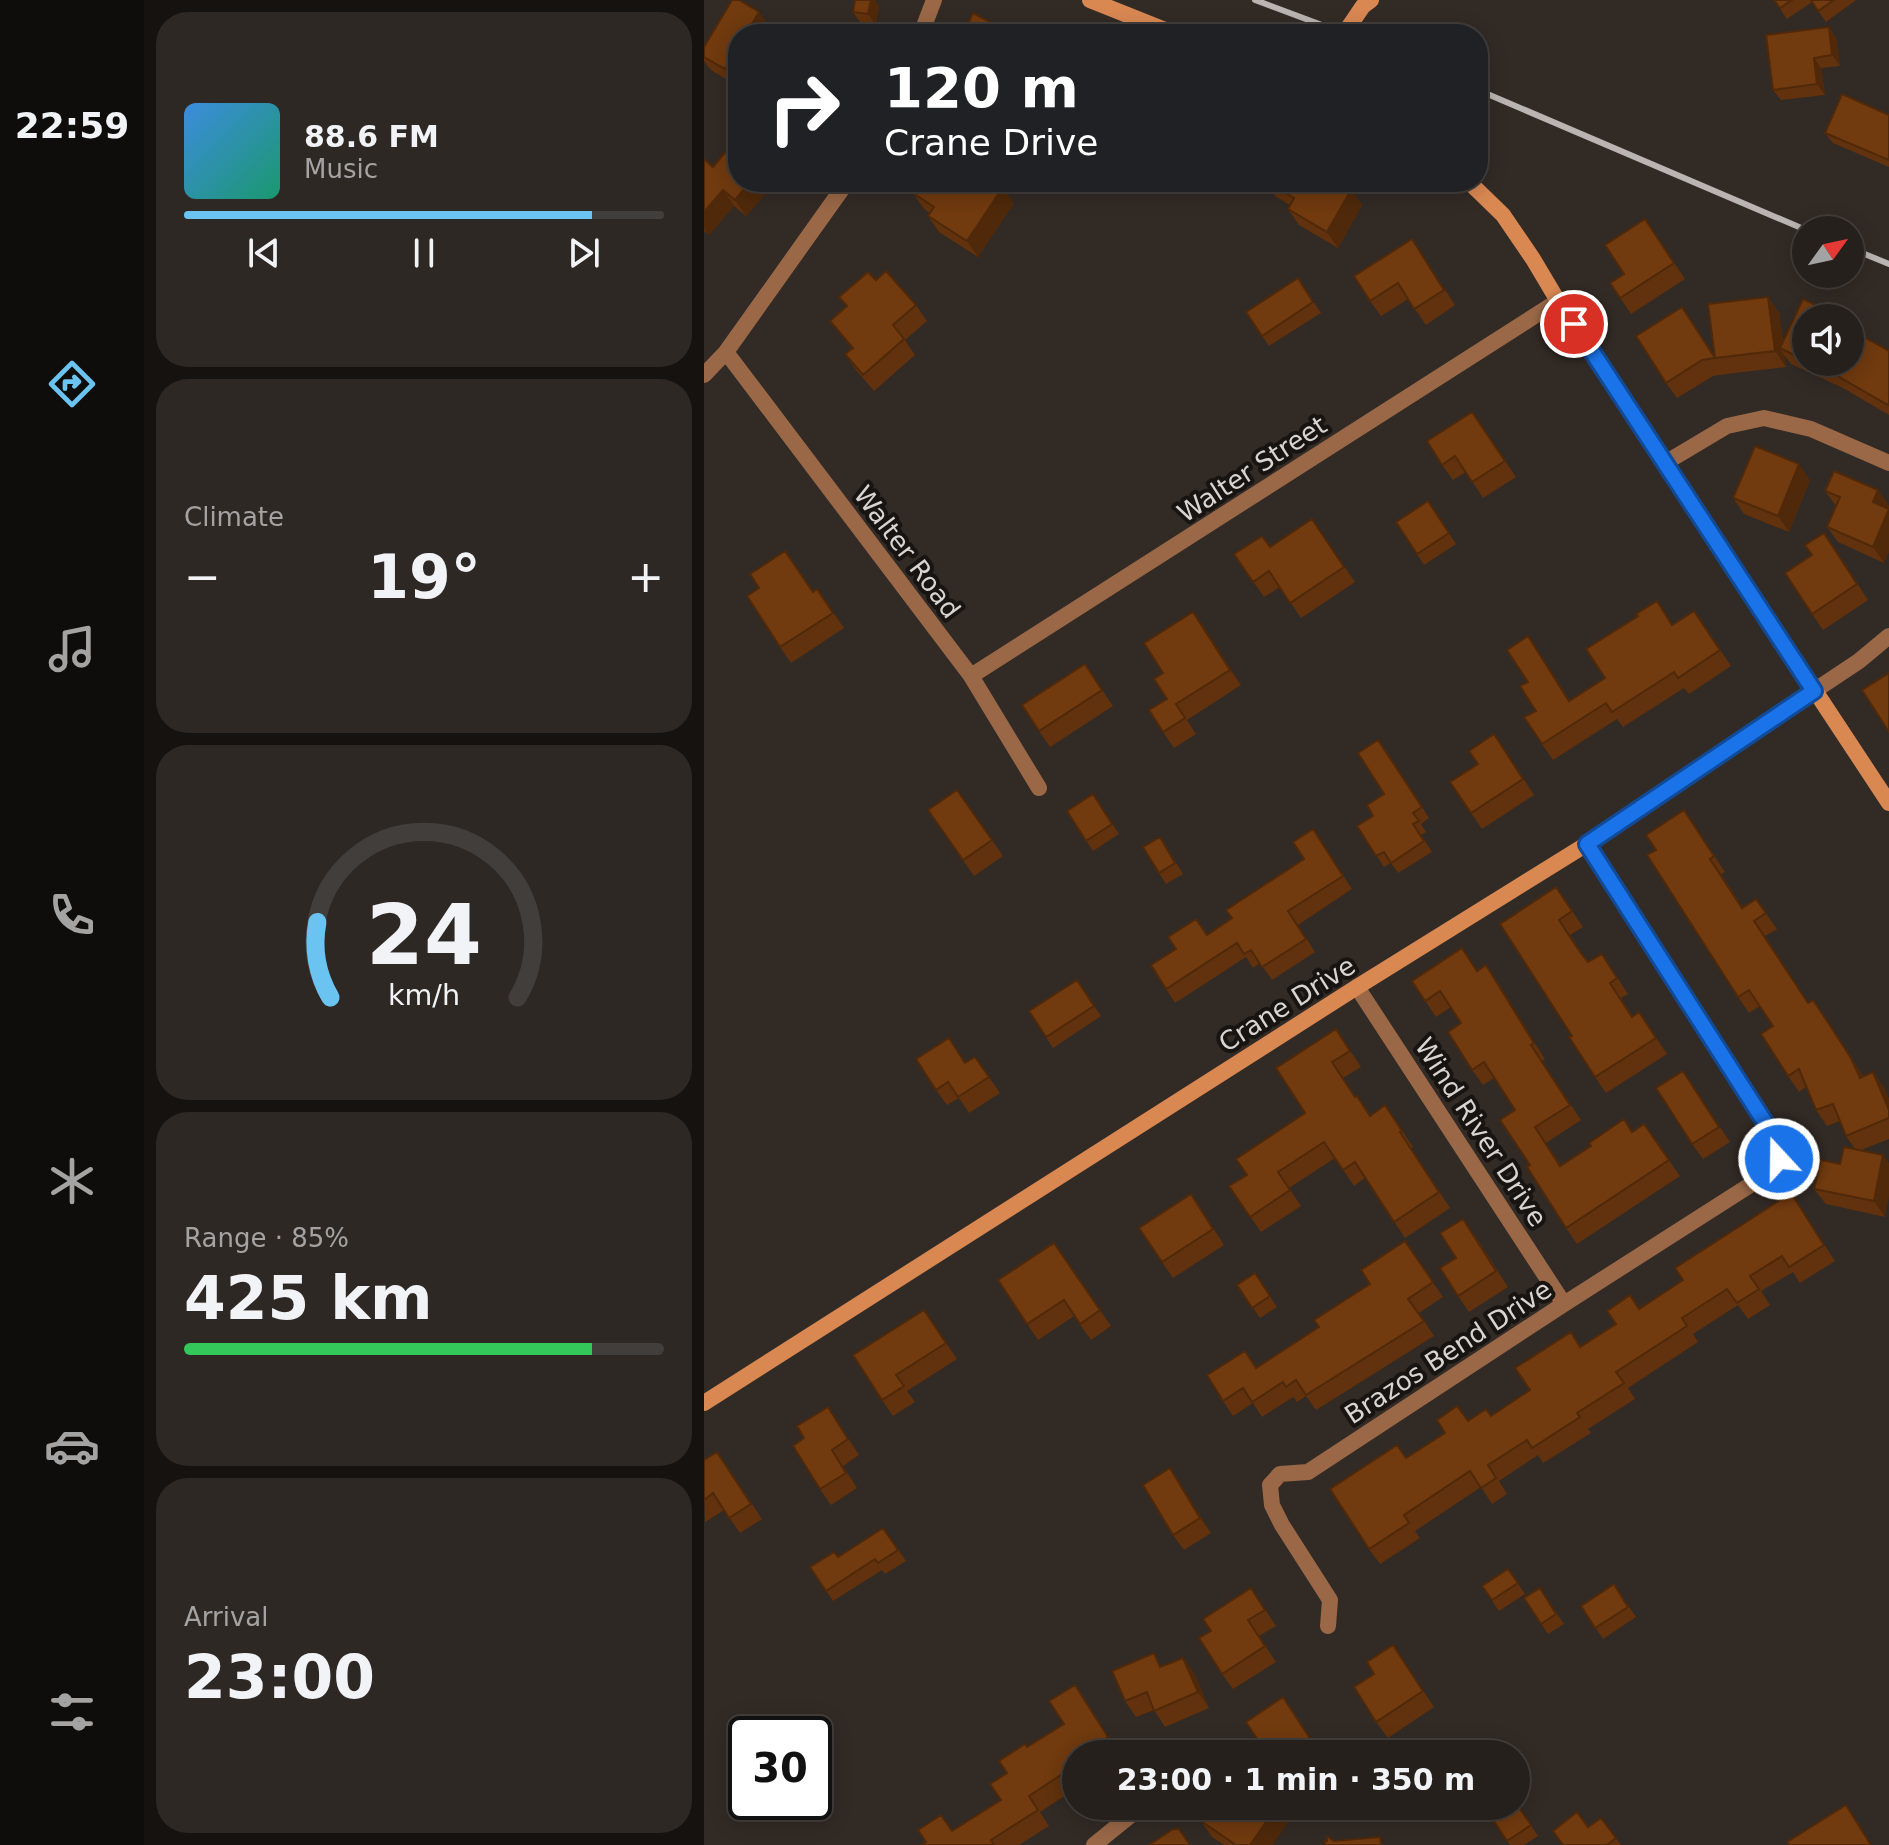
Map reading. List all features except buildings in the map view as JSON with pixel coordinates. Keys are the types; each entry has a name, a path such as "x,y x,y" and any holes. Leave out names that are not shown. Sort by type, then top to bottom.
{"street":[{"path":"925,24 934,0"},
{"path":"1090,0 1150,24"},
{"path":"1351,24 1371,0"},
{"path":"704,375 726,352 840,192"},
{"path":"1479,192 1503,215 1533,259 1889,803"},
{"name":"Walter Street","path":"971,676 1558,301"},
{"name":"Walter Road","path":"726,352 971,676 1039,788"},
{"path":"1665,463 1727,426 1764,418 1811,429 1889,463"},
{"name":"Crane Drive","path":"704,1403 1587,844 1859,661 1889,636"},
{"name":"Brazos Bend Drive","path":"1328,1626 1330,1600 1272,1505 1270,1485 1280,1474 1308,1472 1769,1173 1779,1159 1775,1138 1587,844"},
{"name":"Wind River Drive","path":"1357,987 1564,1304"},
{"path":"1094,1845 1125,1820"}],"railway":[{"path":"1255,0 1319,24"},
{"path":"1488,94 1792,224"},
{"path":"1864,254 1889,264"}],"route":[{"path":"1574,324 1814,691 1587,844 1775,1138 1779,1159"}]}
